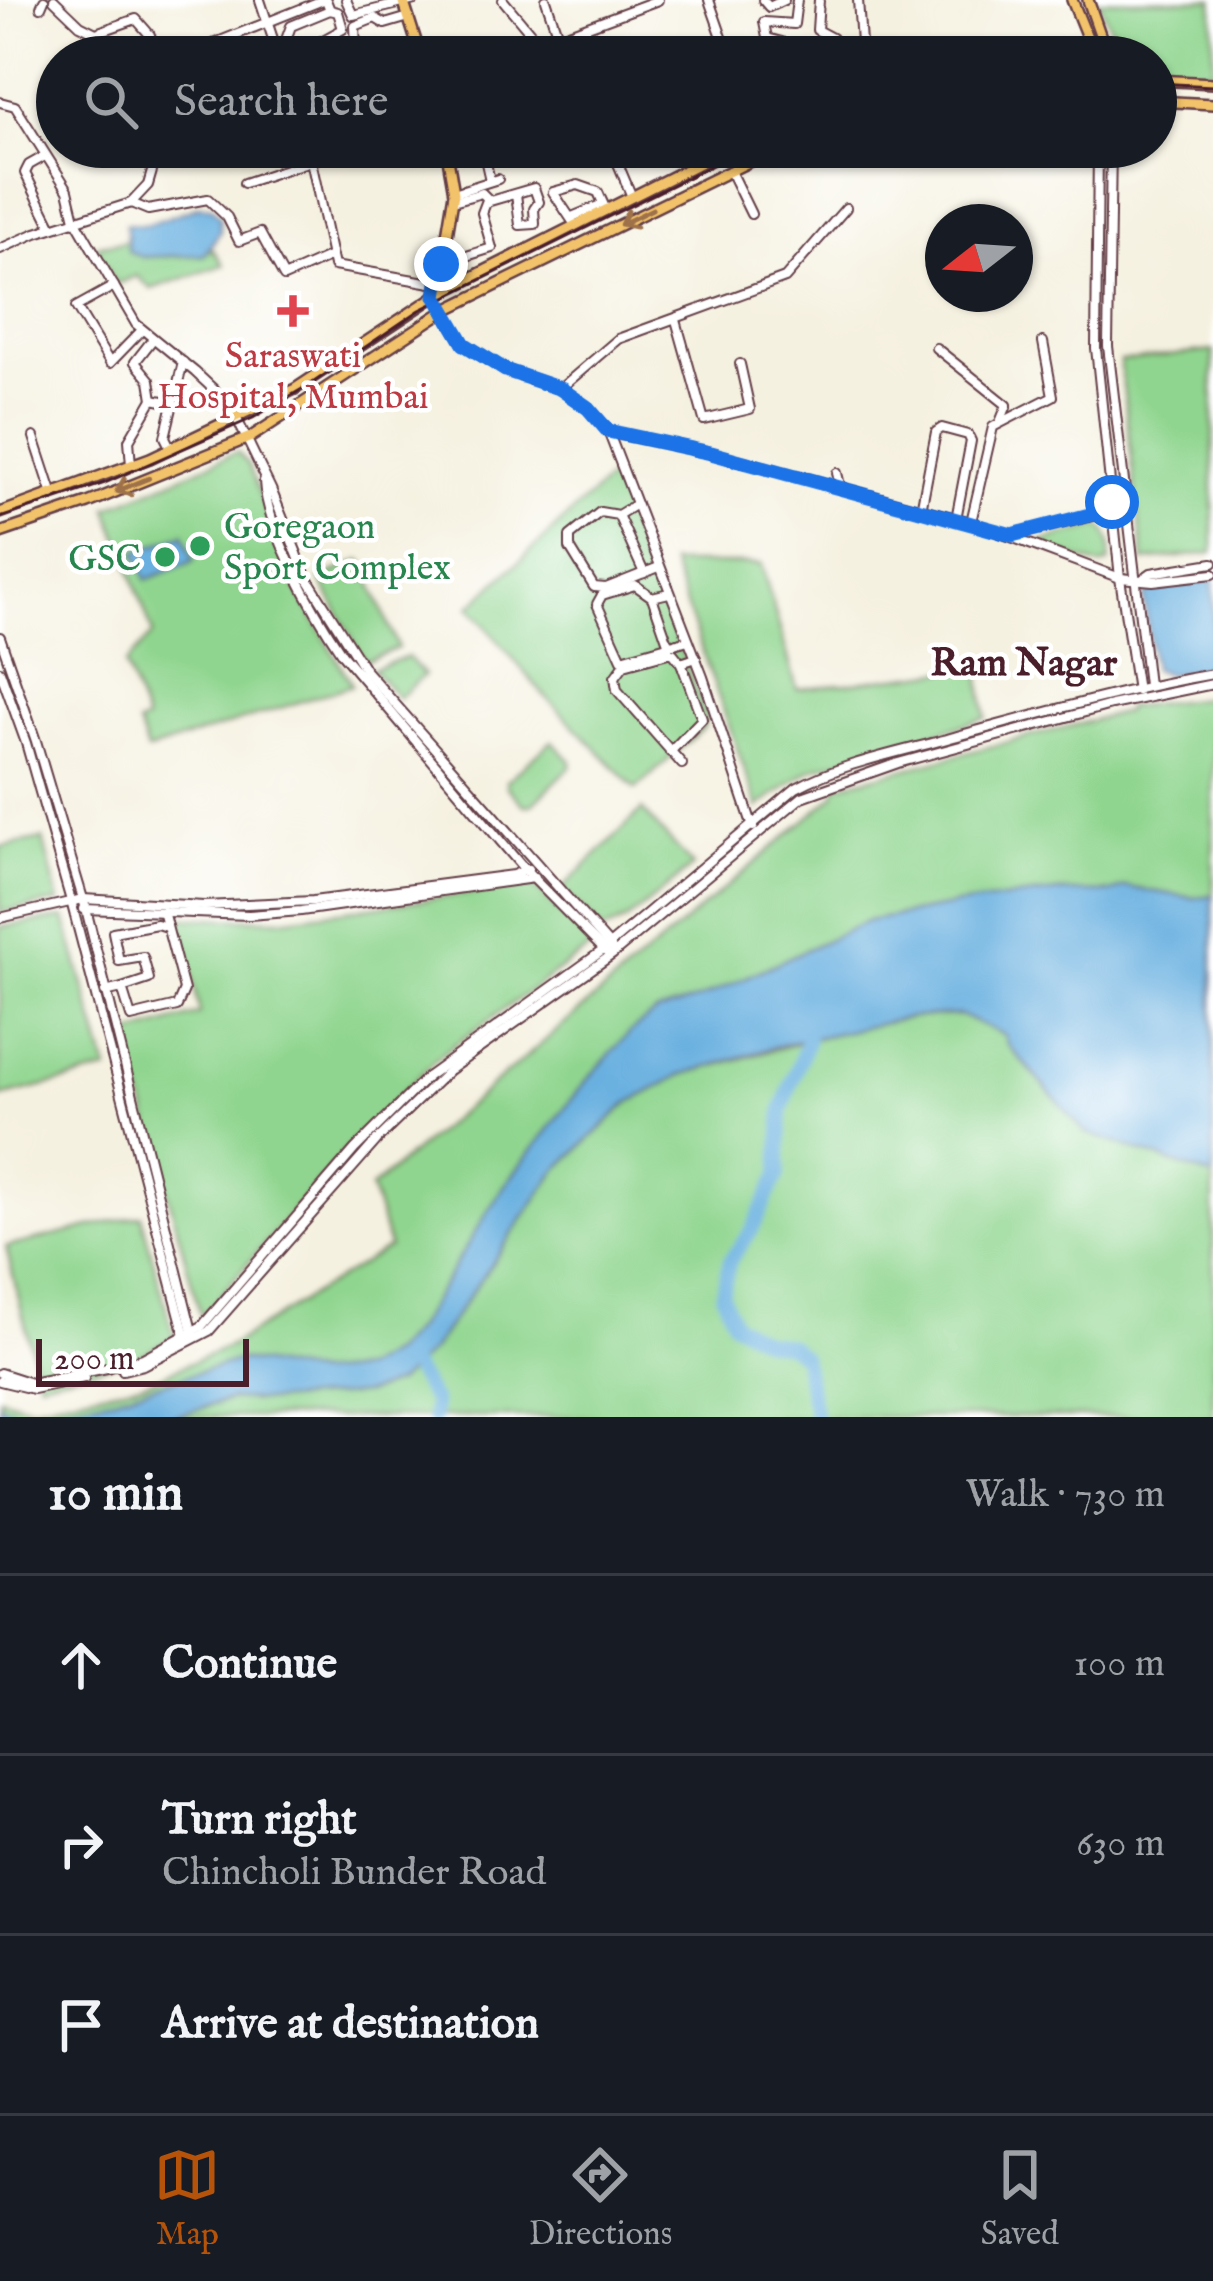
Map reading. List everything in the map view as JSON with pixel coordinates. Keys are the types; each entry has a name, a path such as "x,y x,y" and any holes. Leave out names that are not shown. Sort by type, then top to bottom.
{"main road":[{"path":"1072,0 1084,36"},
{"path":"1088,0 1101,36"},
{"path":"407,1 415,36"},
{"path":"1177,81 1213,83"},
{"path":"1177,102 1213,104"},
{"path":"444,311 437,290 454,197 449,168"},
{"path":"0,513 131,466 295,388 437,290 690,168"},
{"path":"0,533 242,440 320,395 444,311 736,168"},
{"path":"670,178 677,196"}],"street":[{"path":"54,0 80,25 97,33 136,19 150,36"},
{"path":"260,0 275,36"},
{"path":"346,0 353,15 407,1"},
{"path":"503,0 532,36"},
{"path":"547,0 558,36 658,0"},
{"path":"709,0 722,36"},
{"path":"763,0 769,7 784,0"},
{"path":"767,36 764,22 794,23 797,0"},
{"path":"819,0 817,30 828,36"},
{"path":"858,0 861,36"},
{"path":"244,36 269,22 326,3"},
{"path":"288,36 291,26 326,3"},
{"path":"326,3 335,9 343,29 330,36"},
{"path":"287,15 291,26"},
{"path":"356,36 356,26 375,18 385,24 409,17"},
{"path":"0,102 15,106 36,140"},
{"path":"36,161 25,173 52,227"},
{"path":"54,168 68,190 75,220 142,330 224,399 236,417 242,440 264,480 282,543 322,624 530,868 609,950"},
{"path":"0,249 131,203 148,185 153,168"},
{"path":"244,184 297,168"},
{"path":"314,168 334,266 437,290"},
{"path":"454,197 494,177 489,168"},
{"path":"620,168 632,197"},
{"path":"1098,168 1096,348 1120,578 1135,688 1142,697"},
{"path":"1111,168 1108,346 1138,579 1148,685 1142,697"},
{"path":"730,171 752,214"},
{"path":"573,221 565,216 553,192 578,185 598,192 604,207"},
{"path":"441,264 492,248 481,208 487,200 516,194 537,190 535,224 520,225 516,194"},
{"path":"454,197 482,193 487,200"},
{"path":"131,203 148,210 208,199 227,217 239,241 260,233 284,277 331,256"},
{"path":"561,389 618,339 785,278 846,208"},
{"path":"114,286 76,308 110,363 142,330"},
{"path":"444,311 464,344 505,370 561,389 588,408 608,431 696,658 755,830"},
{"path":"676,320 704,420 750,409 740,364"},
{"path":"131,466 132,433 153,399 150,380 135,365 153,339"},
{"path":"1000,422 1010,422 1053,396 1042,342"},
{"path":"936,347 1007,405 993,427 971,522"},
{"path":"171,449 165,437 183,362"},
{"path":"153,399 173,403"},
{"path":"921,510 936,432 942,428 968,435 971,441 956,519"},
{"path":"608,431 711,453 971,522 1120,578 1154,581 1213,574"},
{"path":"34,437 54,496"},
{"path":"837,473 841,489"},
{"path":"636,504 618,515 600,512 569,536 570,548 594,587 606,588 659,567"},
{"path":"1012,535 1126,508"},
{"path":"618,515 644,573"},
{"path":"1138,579 1213,563"},
{"path":"669,646 652,597 635,585 602,595 597,604 622,658 669,646 688,640"},
{"path":"652,597 669,593"},
{"path":"0,637 52,815 85,904 190,1337"},
{"path":"670,752 702,719 674,653 624,665 615,677 617,690 670,752 682,764"},
{"path":"681,663 696,658"},
{"path":"0,671 31,742"},
{"path":"755,830 796,788 826,775 1135,688 1213,674"},
{"path":"0,1377 33,1389 143,1365 218,1323 377,1140 449,1070 802,797 829,784 1142,697 1213,684"},
{"path":"52,815 70,906 190,1337"},
{"path":"289,907 512,875 530,868"},
{"path":"0,918 85,904 289,907 538,877"},
{"path":"122,988 131,1018 177,1006 184,990 163,908"},
{"path":"119,961 113,932 157,924 166,927"},
{"path":"97,995 149,979 143,957 101,965"}],"green space":[{"path":"1099,0 1213,0 1213,70 1177,68 1177,36 1114,36"},
{"path":"127,241 129,251 142,257 204,255 212,248 224,265 151,289 137,276 116,284 95,246"},
{"path":"1213,351 1213,553 1144,561 1120,361"},
{"path":"237,452 248,464 294,584 352,685 147,751 138,725 146,721 125,665 153,634 108,508"},
{"path":"612,476 706,715 704,727 636,789 542,693 470,607"},
{"path":"1100,526 1110,548 1109,563 1101,566 1053,551 1043,541"},
{"path":"362,560 398,648 365,661 320,579"},
{"path":"671,564 761,564 797,689 979,667 986,718 811,769 758,807"},
{"path":"407,657 424,675 398,698 372,669"},
{"path":"1213,697 1213,895 1195,898 1125,887 1110,893 1058,892 868,921 699,999 655,1013 502,1189 417,1327 393,1352 362,1370 316,1374 241,1360 114,1397 21,1413 0,1405 0,1397 29,1406 146,1382 230,1346 389,1247 371,1188 835,795 837,786 1125,712 1127,707"},
{"path":"552,741 571,766 532,805 524,805 506,781"},
{"path":"642,810 693,866 626,921 603,931 562,889"},
{"path":"43,839 59,902 0,912 0,847"},
{"path":"533,885 593,946 443,1053 362,1131 200,1314 126,1036 200,1014 180,918 280,919"},
{"path":"65,918 108,1071 0,1097 0,927"},
{"path":"960,1015 1005,1035 1085,1132 1213,1177 1213,1417 172,1417 231,1399 273,1401 430,1352 556,1171 627,1104 681,1075 846,1030 912,1017"},
{"path":"141,1215 174,1337 132,1360 39,1381 6,1247"}],"water":[{"path":"199,206 211,207 220,217 220,232 204,255 142,257 128,251 126,224 146,225"},
{"name":"GSC","path":"184,534 194,561 146,580 136,552"},
{"path":"1213,580 1213,667 1168,675 1153,669 1144,597 1155,586"},
{"path":"1125,887 1195,898 1213,895 1213,1177 1085,1132 1004,1035 960,1015 912,1017 782,1045 681,1075 627,1104 556,1171 430,1352 397,1383 365,1394 231,1399 172,1417 0,1417 0,1405 21,1413 114,1397 241,1360 316,1374 362,1370 393,1352 417,1327 502,1189 587,1080 630,1032 655,1013 699,999 868,921 957,905 1058,892 1110,893"}],"waterway":[{"path":"808,1039 782,1110 779,1174 752,1230 730,1260 722,1294 734,1323 766,1341 789,1345 803,1356 815,1417"},
{"path":"413,1368 434,1402 433,1417"}],"railway":[{"path":"1177,84 1213,86"},
{"path":"0,518 105,483 253,418 420,310 707,168"}],"place":[{"name":"Saraswati Hospital, Mumbai","path":"293,311"},
{"name":"Goregaon Sport Complex","path":"200,546"},
{"name":"GSC","path":"165,557"}],"district":[{"name":"Ram Nagar","path":"1024,661"}],"route":[{"path":"441,264 436,296 464,344 505,370 561,389 588,408 608,431 711,453 1012,535 1113,509 1112,502"}]}
